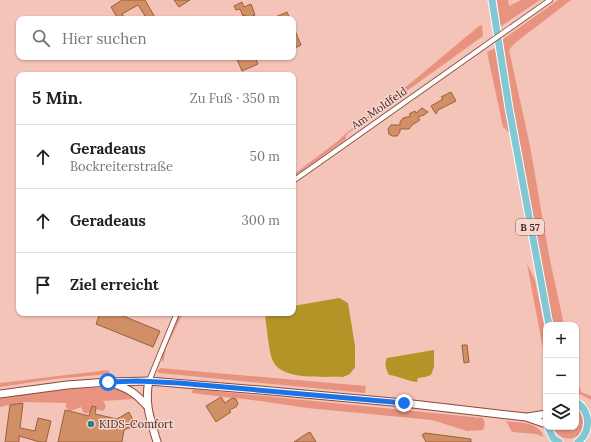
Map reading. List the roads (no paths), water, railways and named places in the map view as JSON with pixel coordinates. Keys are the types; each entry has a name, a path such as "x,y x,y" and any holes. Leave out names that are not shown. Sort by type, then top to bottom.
{"main road":[{"name":"B 57","path":"492,0 509,108 548,322"},
{"path":"149,381 147,406 157,442"},
{"path":"0,394 39,388 108,382 149,381 404,403 526,417 543,423"},
{"path":"108,382 135,392 147,406"},
{"path":"579,404 586,409 590,415 591,426 590,431 580,441"},
{"path":"526,417 543,414"},
{"path":"549,430 553,438 559,442"}],"street":[{"name":"Am Moldfeld","path":"296,178 550,0"},
{"path":"149,381 176,316"}],"place":[{"name":"KIDS-Comfort","path":"91,424"}]}
